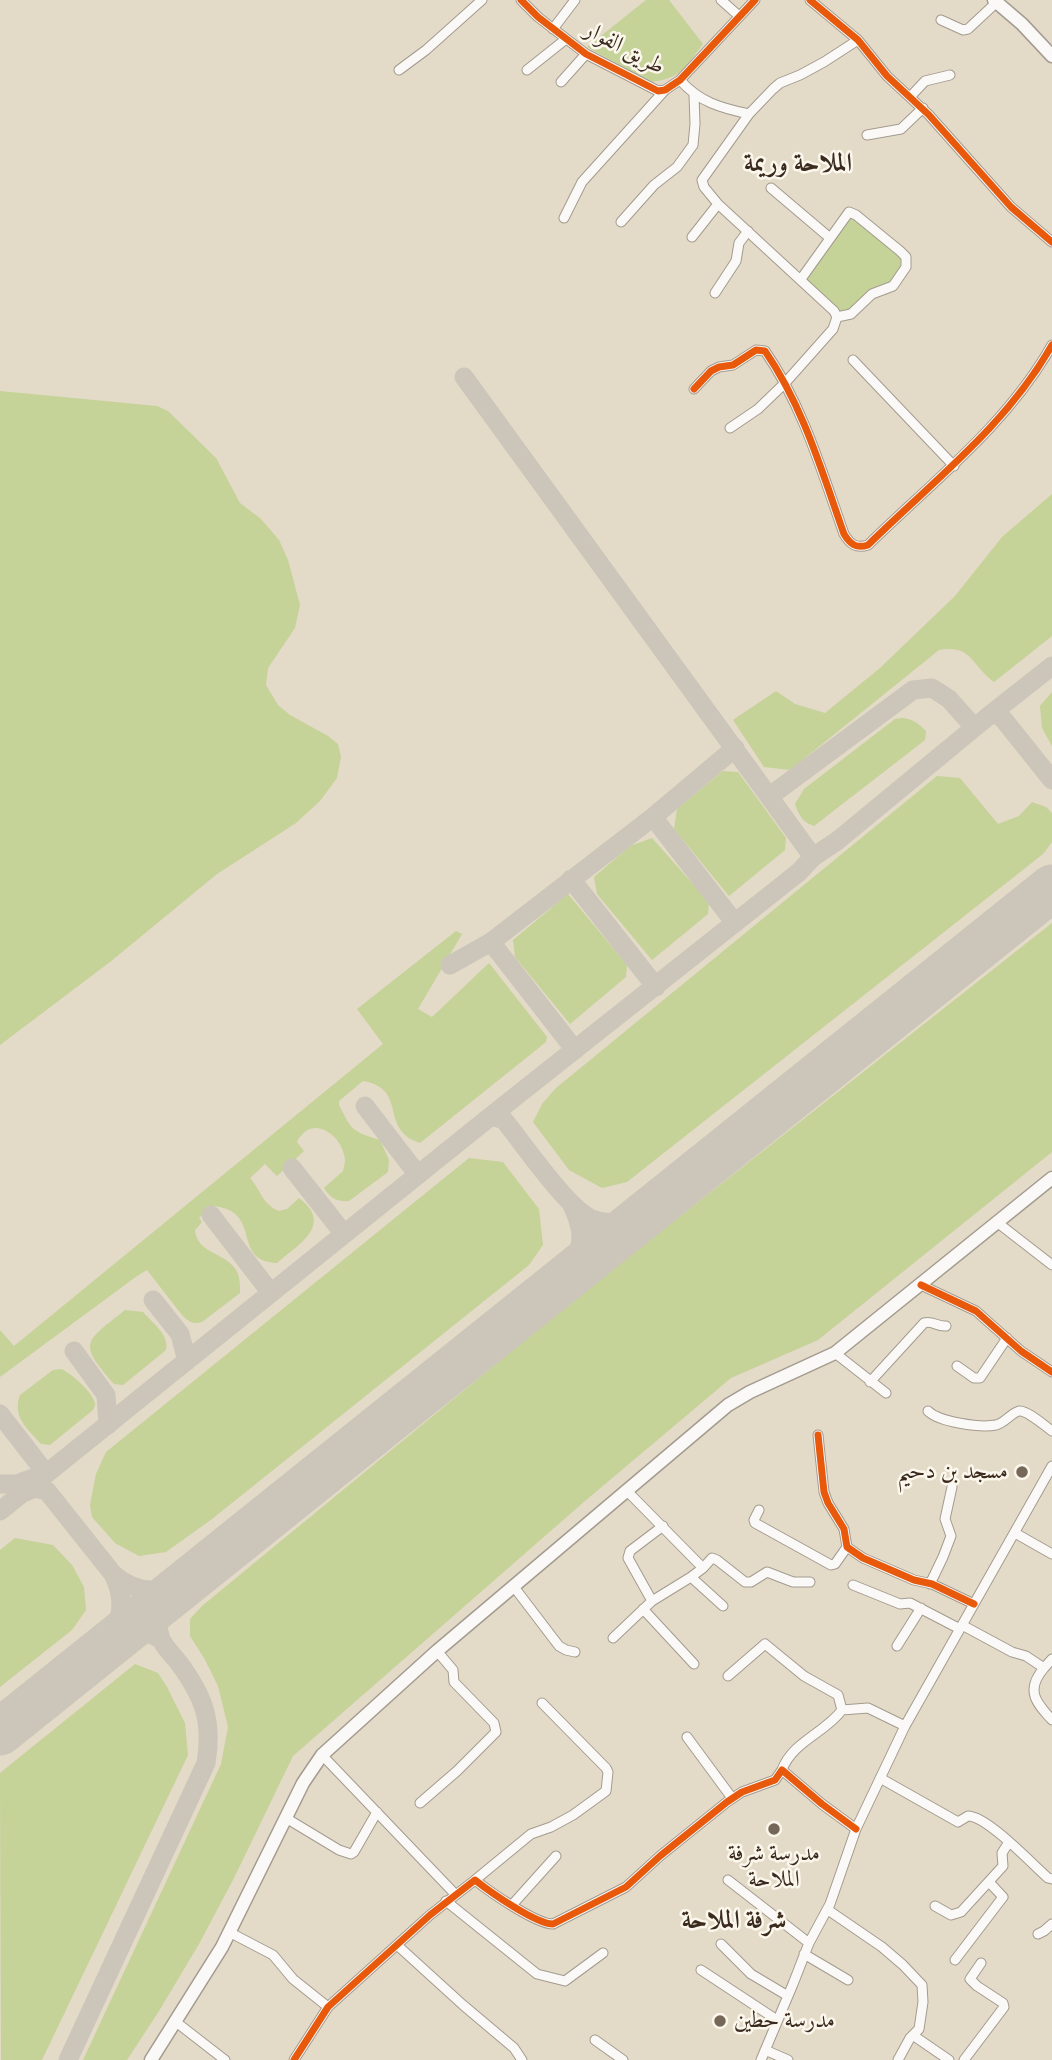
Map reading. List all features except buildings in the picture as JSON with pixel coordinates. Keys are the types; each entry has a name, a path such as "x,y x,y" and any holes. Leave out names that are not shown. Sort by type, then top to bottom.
{"main road":[{"path":"996,1 1052,56"},
{"path":"151,2060 229,1932 311,1769 322,1755 437,1651 736,1399 835,1353 1052,1178"}],"street":[{"path":"399,70 426,50 482,0"},
{"name":"طريق الفوار","path":"521,0 586,54 654,90 665,90 680,80 755,0"},
{"path":"553,29 575,0"},
{"path":"721,0 739,16"},
{"path":"810,0 858,40 887,76 923,108 1011,207 1052,242"},
{"path":"941,20 963,30 968,29 996,1"},
{"path":"527,70 566,39"},
{"path":"730,428 758,409 785,383 833,329 836,317 834,311 801,279 718,204 704,187 702,180 749,114 780,83 824,62 858,40"},
{"path":"561,82 586,54"},
{"path":"910,97 925,81 950,75"},
{"path":"680,80 694,95 730,110 749,114"},
{"path":"564,218 582,182 665,90"},
{"path":"621,222 654,186 677,167 693,145 694,95"},
{"path":"867,135 901,129 923,108"},
{"path":"771,188 830,238"},
{"path":"692,237 718,204"},
{"path":"801,279 849,212 898,248 907,261 906,267 892,286 872,294 851,314 836,317"},
{"path":"715,293 736,261 739,243 748,231"},
{"path":"694,390 711,371 733,365 759,349 765,351 785,383 806,428 844,534 849,542 862,548 954,466 992,427 1016,399 1052,345"},
{"path":"853,360 954,466"},
{"path":"998,1223 1052,1265"},
{"path":"921,1285 976,1311 1034,1361 1052,1371"},
{"path":"870,1382 924,1323 946,1326"},
{"path":"957,1366 974,1378 980,1378 1007,1338"},
{"path":"835,1353 886,1393"},
{"path":"928,1411 940,1420 996,1425 1022,1411 1052,1431"},
{"path":"759,1510 755,1523 831,1565 835,1564 847,1547 845,1529 824,1492 818,1435"},
{"path":"788,2060 763,2055 808,1943 828,1910 838,1886 856,1829 905,1726 1052,1466"},
{"path":"930,1584 951,1535 945,1519 952,1487"},
{"path":"627,1491 703,1568"},
{"path":"652,1601 628,1558 630,1551 663,1526"},
{"path":"1015,1533 1052,1554"},
{"path":"847,1547 863,1558 974,1604"},
{"path":"613,1638 652,1601 691,1577 712,1558 745,1583 767,1572 793,1582 810,1582"},
{"path":"691,1577 723,1606"},
{"path":"853,1585 900,1604 921,1608 1012,1652 1026,1656 1044,1668"},
{"path":"514,1587 559,1646 575,1652"},
{"path":"897,1646 921,1608"},
{"path":"643,1609 694,1664"},
{"path":"727,1676 765,1644 804,1676 838,1695 842,1710"},
{"path":"420,1803 496,1732 494,1723 454,1682 453,1670 437,1651"},
{"path":"1052,1659 1035,1681 1035,1698 1052,1720"},
{"path":"294,2060 327,2007 446,1901 531,1833 562,1822 606,1791 606,1768 542,1703"},
{"path":"475,1880 534,1918 553,1924 631,1883 733,1798 775,1780 789,1756 836,1718 842,1710 868,1708 905,1726"},
{"path":"687,1737 733,1798"},
{"path":"322,1755 455,1894"},
{"path":"782,1770 856,1829"},
{"path":"880,1779 958,1822 968,1816 976,1817 1052,1879"},
{"path":"286,1818 339,1850 351,1854 377,1812"},
{"path":"935,1906 951,1915 958,1914 1003,1866 1002,1853 1009,1842"},
{"path":"512,1905 556,1856"},
{"path":"728,1880 808,1943"},
{"path":"954,1960 1002,1900 1002,1895 989,1882"},
{"path":"446,1901 541,1976 565,1981 603,1953"},
{"path":"828,1910 881,1947 922,1984 924,1990 919,2029 910,2038 898,2060"},
{"path":"1038,1934 1052,1924"},
{"path":"229,1932 273,1955 293,1979 327,2007"},
{"path":"721,1944 751,1974 788,1996"},
{"path":"397,1945 463,2006 514,2048 522,2060"},
{"path":"804,1954 848,1980"},
{"path":"964,2060 1004,2007 1003,2003 970,1979 981,1963"},
{"path":"701,1970 777,2020"},
{"path":"176,2022 225,2060"},
{"path":"914,2036 949,2060"},
{"path":"596,2040 623,2060"}],"green space":[{"path":"646,0 669,0 703,44 676,75 650,82 587,47"},
{"path":"847,213 906,257 893,286 875,292 856,311 837,317 801,279"},
{"path":"0,391 157,406 168,411 216,458 240,503 261,519 279,540 288,560 300,605 295,628 268,668 266,685 278,705 290,715 338,744 341,757 337,778 320,801 296,823 217,874 110,962 0,1045"},
{"path":"1052,494 1052,636 994,682 965,653 950,649 939,650 790,770 764,767 733,720 776,691 795,704 825,713 880,668 955,596 1002,537"},
{"path":"1052,692 1052,746 1042,728 1040,706"},
{"path":"895,719 912,720 923,728 926,731 925,740 814,826 804,820 795,804 804,789"},
{"path":"723,771 738,772 786,838 785,850 729,896 674,829 677,809"},
{"path":"937,776 960,778 998,824 1019,816 1032,802 1046,807 1052,813 1052,842 1043,854 627,1182 602,1188 569,1170 533,1122 542,1104 556,1088"},
{"path":"652,838 709,902 708,914 652,960 597,894 594,877 630,846"},
{"path":"568,894 627,965 626,977 570,1024 515,957 513,940"},
{"path":"1052,923 1052,1152 818,1340 731,1378 585,1501 293,1756 199,1944 127,2060 83,2060 221,1764 228,1727 218,1686 190,1636 190,1619 202,1606 564,1308"},
{"path":"456,931 462,934 418,1009 432,1017 489,963 547,1037 546,1042 420,1143 407,1137 400,1129 385,1092 377,1085 363,1081 339,1101 339,1105 354,1129 380,1140 389,1160 388,1172 349,1201 334,1199 324,1188 343,1171 343,1150 332,1135 318,1128 303,1133 297,1142 304,1151 277,1176 265,1164 250,1178 273,1208 279,1211 287,1209 299,1198 309,1208 313,1225 295,1249 277,1263 263,1260 254,1254 238,1217 228,1210 213,1206 199,1218 202,1222 195,1230 197,1237 204,1247 235,1268 240,1293 202,1322 193,1323 182,1315 147,1270 0,1377 0,1330 14,1346 383,1044 357,1009"},
{"path":"469,1158 503,1162 539,1209 543,1245 529,1265 212,1519 166,1552 139,1556 115,1543 92,1517 90,1505 96,1474 106,1452"},
{"path":"125,1310 143,1312 159,1330 167,1345 166,1350 123,1385 114,1384 102,1370 94,1359 91,1343 101,1329"},
{"path":"61,1369 86,1389 94,1399 95,1406 50,1445 41,1444 19,1416 20,1395 53,1370"},
{"path":"15,1538 53,1545 72,1565 84,1587 86,1610 72,1630 0,1687 0,1550"},
{"path":"135,1664 158,1673 167,1687 185,1723 188,1755 42,2060 1,2060 0,1773"}],"taxiway":[{"path":"464,377 813,857"},
{"path":"0,1511 799,872 813,857 837,841 1052,666"},
{"path":"770,796 913,690 932,688 949,699 974,727"},
{"path":"991,714 1004,720 1052,780"},
{"path":"450,965 491,942 653,817 735,748"},
{"path":"653,817 735,923"},
{"path":"571,879 656,987"},
{"path":"491,942 575,1050"},
{"path":"365,1106 418,1175"},
{"path":"491,1116 504,1120 560,1191 585,1215 602,1222 615,1222 648,1213"},
{"path":"292,1168 344,1234"},
{"path":"572,1205 581,1232 572,1273"},
{"path":"211,1215 271,1293"},
{"path":"153,1300 180,1334 187,1361"},
{"path":"74,1351 106,1395 108,1425"},
{"path":"0,1414 45,1472"},
{"path":"0,1484 17,1484 36,1477"},
{"path":"23,1493 35,1488 47,1491 113,1574"},
{"path":"112,1643 121,1608 120,1592 113,1574 133,1587 152,1590 193,1578"},
{"path":"68,2060 206,1763 208,1734 204,1710 188,1675 160,1636 159,1622 165,1599"},
{"path":"121,1635 146,1633 160,1639"}],"runway":[{"path":"0,1732 1052,888"}],"cycle path":[{"path":"521,0 538,17 586,54 658,91 665,90 680,80 755,0"},
{"path":"810,0 858,40 887,76 929,115 1011,207 1052,242"},
{"path":"694,389 711,371 733,365 756,350 765,351 801,417 844,534 854,545 864,546 943,475 991,427 1034,374 1052,345"},
{"path":"921,1285 976,1311 1021,1351 1052,1372"},
{"path":"818,1435 824,1492 844,1529 847,1547 863,1558 914,1580 932,1584 974,1604"},
{"path":"294,2060 328,2007 430,1915 475,1880 525,1913 553,1924 626,1887 727,1802 742,1792 775,1780 782,1770 856,1829"}],"place":[{"name":"مسجد بن دحيم","path":"1022,1472"},
{"name":"مدرسة شرفة الملاحة","path":"774,1829"},
{"name":"مدرسة حطين","path":"720,2021"}],"district":[{"name":"الملاحة وريمة","path":"798,164"},
{"name":"شرفة الملاحة","path":"734,1921"}]}
